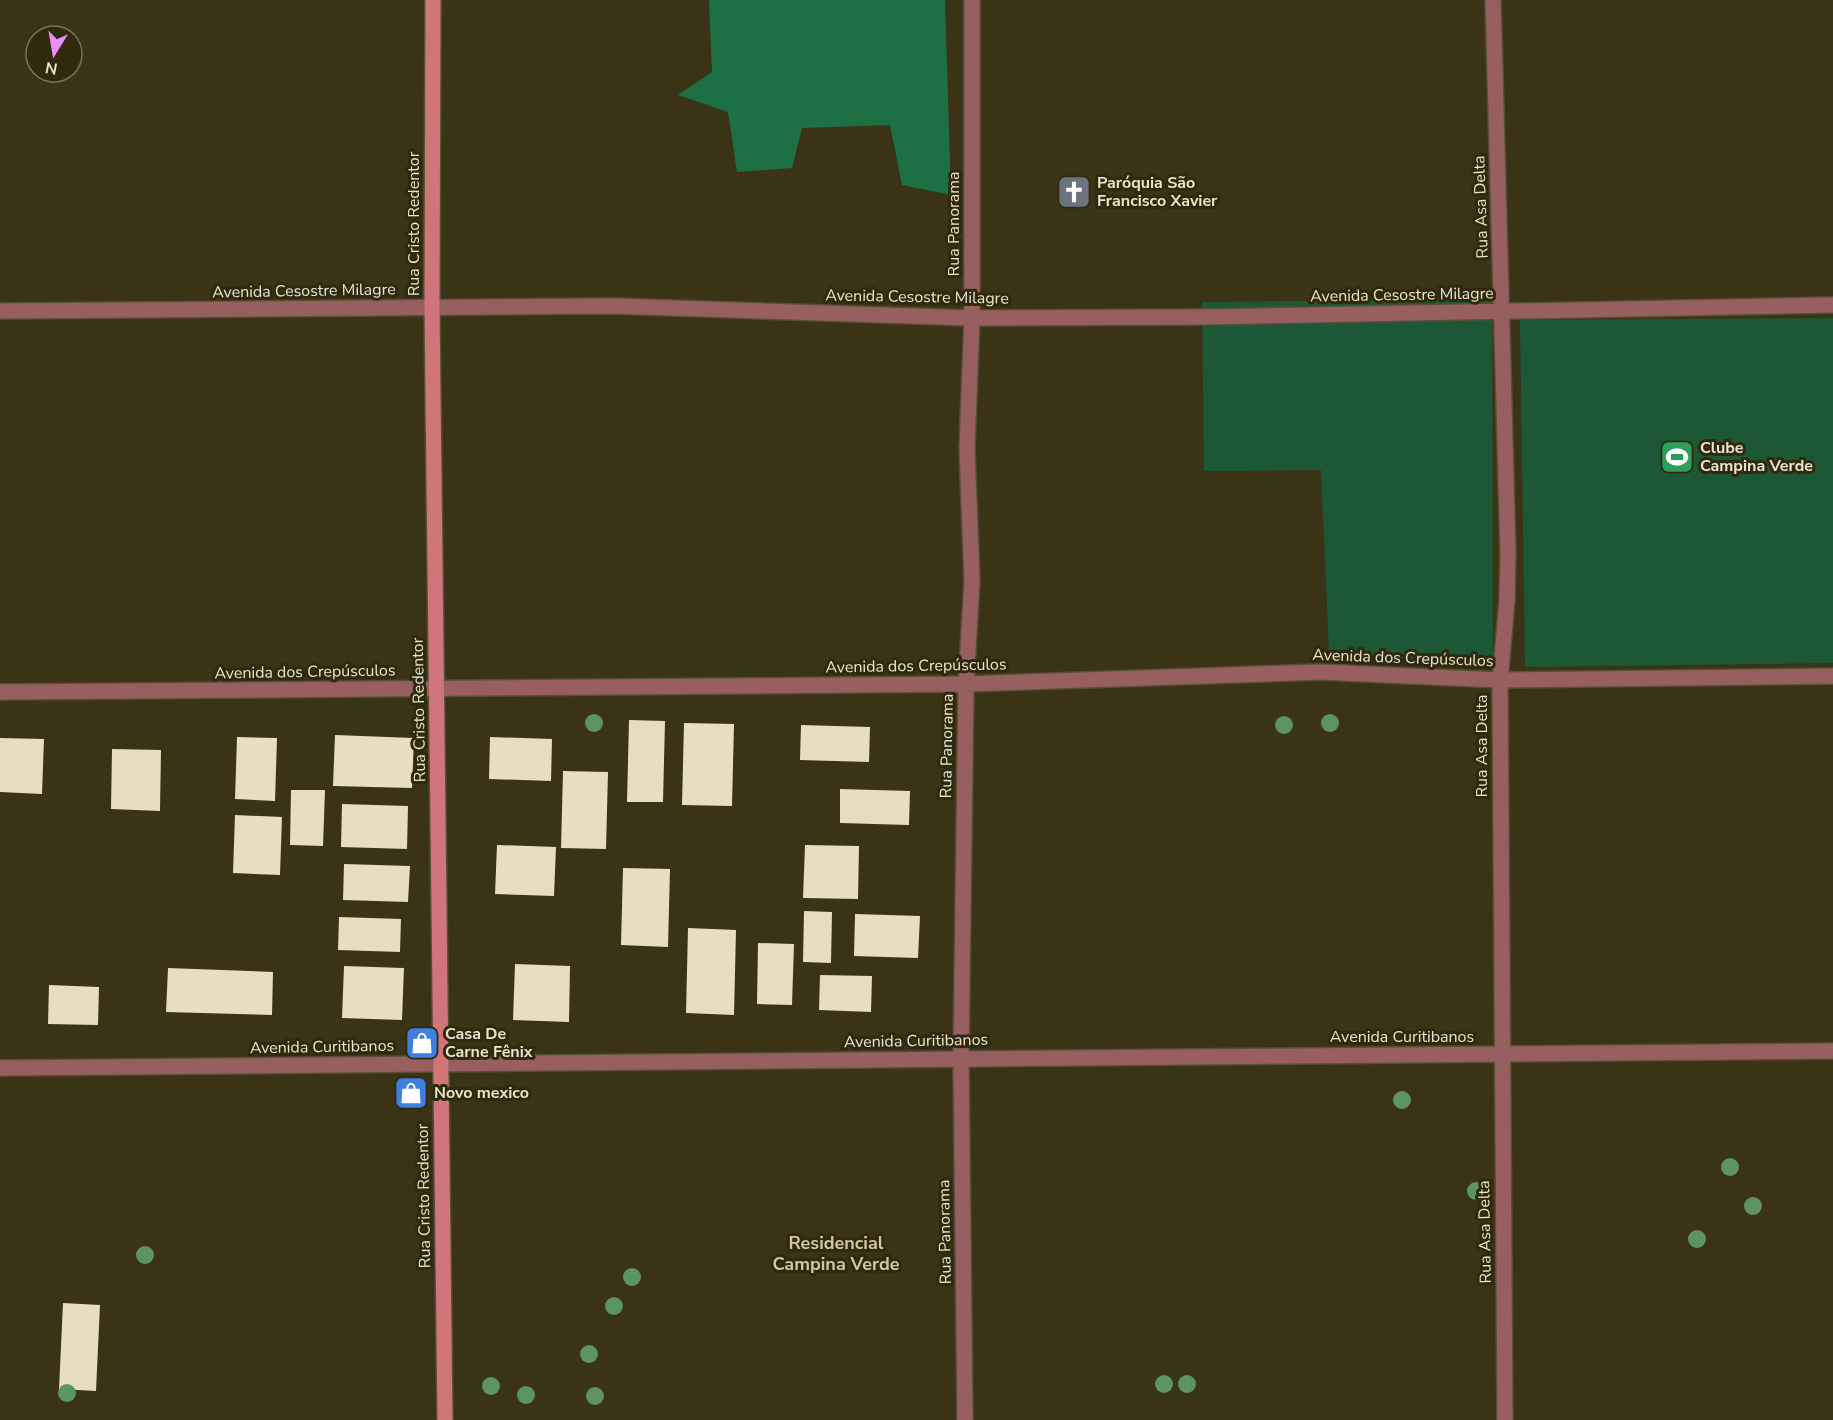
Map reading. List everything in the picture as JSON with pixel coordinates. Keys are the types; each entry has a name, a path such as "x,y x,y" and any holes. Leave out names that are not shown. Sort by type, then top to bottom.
{"street":[{"name":"Rua Cristo Redentor","path":"433,0 432,308 445,1420"},
{"name":"Rua Panorama","path":"965,1420 961,1059 966,684 972,581 967,448 972,318 972,0"},
{"name":"Rua Asa Delta","path":"1493,0 1508,553 1507,600 1500,680 1505,1420"},
{"name":"Avenida Cesostre Milagre","path":"0,311 614,306 972,318 1205,317 1833,305"},
{"name":"Avenida dos Crepúsculos","path":"0,692 966,684 1320,672 1500,680 1833,676"},
{"name":"Avenida Curitibanos","path":"0,1068 1833,1052"}],"green space":[{"path":"709,0 945,0 951,195 902,185 890,125 802,128 792,168 737,172 728,112 678,95 712,72"},
{"path":"1492,299 1493,669 1329,652 1321,470 1204,471 1202,302"},
{"name":"Clube Campina Verde","path":"1833,318 1833,663 1525,667 1520,320"}],"building":[{"path":"629,720 665,721 663,802 627,802"},
{"path":"684,723 734,724 732,806 682,805"},
{"path":"801,725 870,727 869,762 800,760"},
{"path":"335,735 414,738 412,788 333,786"},
{"path":"237,737 277,738 275,801 235,799"},
{"path":"490,737 552,739 551,781 489,779"},
{"path":"0,738 44,739 42,794 0,792"},
{"path":"112,749 161,750 160,811 111,809"},
{"path":"563,771 608,772 606,849 561,848"},
{"path":"840,789 910,791 909,825 840,823"},
{"path":"291,790 325,790 323,846 290,845"},
{"path":"342,804 408,806 407,849 341,847"},
{"path":"235,815 282,817 280,875 233,873"},
{"path":"497,845 556,847 554,896 495,894"},
{"path":"805,845 859,846 858,899 803,898"},
{"path":"344,864 410,866 408,902 343,900"},
{"path":"623,868 670,869 668,947 621,945"},
{"path":"804,911 832,912 831,963 803,962"},
{"path":"855,914 920,916 918,958 854,956"},
{"path":"339,917 401,919 400,952 338,950"},
{"path":"688,928 736,930 734,1015 686,1013"},
{"path":"758,943 794,944 792,1005 757,1004"},
{"path":"515,964 570,966 569,1022 513,1020"},
{"path":"344,966 404,968 402,1020 342,1018"},
{"path":"168,968 273,972 272,1015 166,1012"},
{"path":"820,975 872,976 871,1012 819,1010"},
{"path":"49,985 99,987 98,1025 48,1024"},
{"path":"63,1303 100,1305 96,1391 59,1389"}],"place":[{"name":"Paróquia São Francisco Xavier","path":"1074,192"},
{"name":"Clube Campina Verde","path":"1677,457"},
{"name":"Casa De Carne Fênix","path":"422,1043"},
{"name":"Novo mexico","path":"411,1093"}],"district":[{"name":"Residencial Campina Verde","path":"836,1253"}]}
